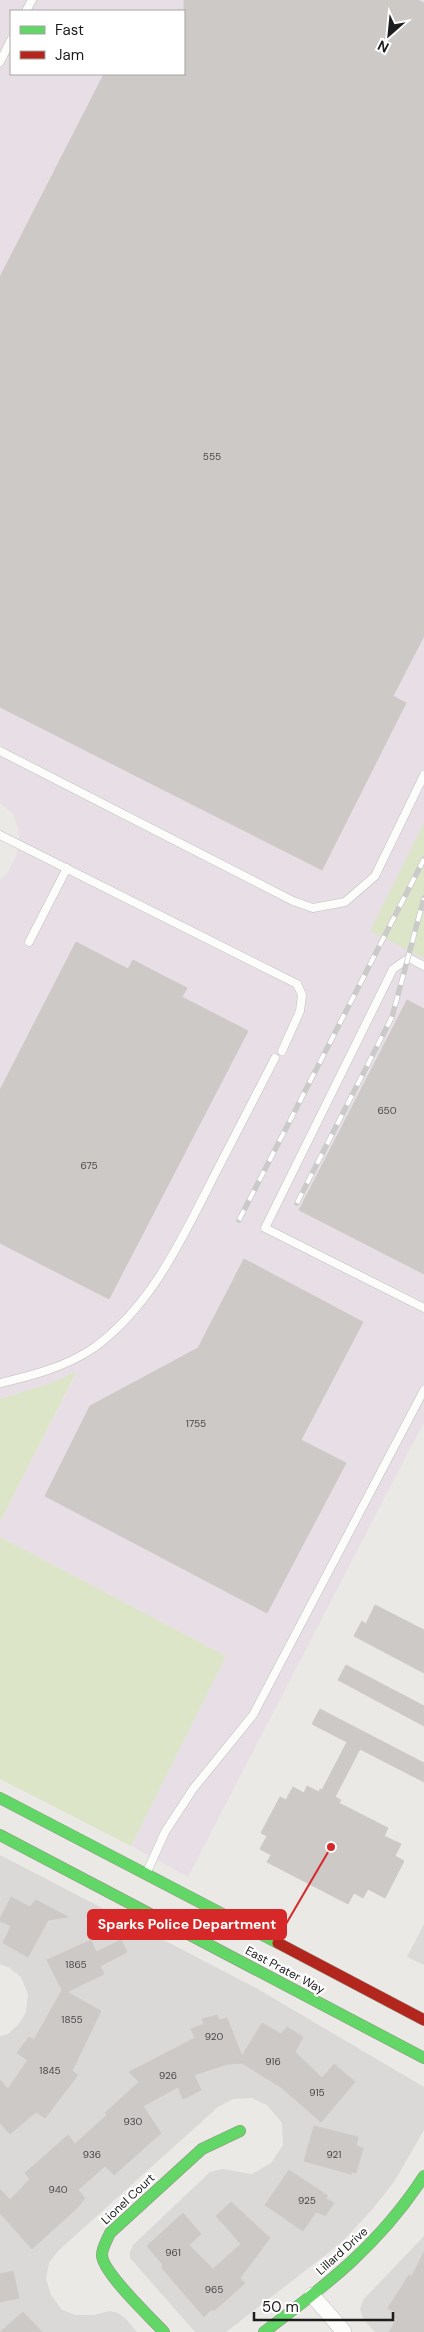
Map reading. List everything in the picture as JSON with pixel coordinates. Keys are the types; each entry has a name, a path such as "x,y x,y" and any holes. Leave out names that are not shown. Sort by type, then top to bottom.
{"main road":[{"name":"East Prater Way","path":"0,1798 424,2020"},
{"name":"East Prater Way","path":"0,1835 424,2058"},
{"name":"Lionel Court","path":"164,2332 112,2274 102,2259 104,2246 110,2233 202,2149 240,2131"},
{"name":"Lillard Drive","path":"264,2332 343,2271 377,2238 405,2204 424,2176"}],"street":[{"path":"312,2295 344,2332"}],"lane":[{"path":"0,62 10,42"},
{"path":"0,751 293,901 313,908 345,902 375,876 424,775"},
{"path":"0,835 296,984 302,995 300,1011 282,1051"},
{"path":"29,942 67,868"},
{"path":"424,966 408,958 394,969 265,1228 424,1308"},
{"path":"0,1383 42,1373 92,1349 131,1315 161,1274 187,1229 275,1058"},
{"path":"145,1875 165,1832 192,1789 253,1715 424,1390"}],"shaded area":[{"path":"0,0 424,0 424,1422 188,1877 131,1846 226,1656 0,1537 0,1522 77,1372 54,1382 0,1399 0,880 8,872 16,856 19,843 18,828 13,814 0,803"},
{"path":"0,1855 256,1988 424,2087 424,2130 394,2182 371,2211 341,2243 226,2332 195,2332 130,2258 130,2252 133,2245 210,2172 222,2169 252,2174 271,2163 283,2145 282,2123 267,2105 252,2098 233,2099 218,2107 58,2251 49,2263 46,2279 51,2295 62,2310 76,2315 94,2315 110,2311 118,2313 137,2332 0,2332 0,2036 8,2034 19,2024 26,2012 28,1994 21,1977 8,1967 0,1964"},
{"path":"424,1924 424,1965 407,1957"},
{"path":"424,2236 424,2332 375,2332 364,2320 360,2310 363,2300"}],"green space":[{"path":"424,823 424,958 370,931"},
{"path":"77,1371 0,1522 0,1399 54,1382"},
{"path":"0,1537 226,1656 131,1846 0,1779"}],"building":[{"path":"184,0 418,0 424,3 424,636 393,696 406,703 322,870 0,707 0,277 103,75 185,75"},
{"path":"76,942 128,969 133,960 187,988 182,997 248,1031 109,1299 0,1243 0,1090"},
{"path":"407,1000 424,1009 424,1274 299,1210"},
{"path":"244,1259 363,1322 301,1440 346,1463 267,1613 45,1496 90,1406 198,1348"},
{"path":"375,1605 424,1630 424,1673 354,1636 362,1621 366,1624"},
{"path":"346,1665 424,1706 424,1726 338,1680"},
{"path":"320,1709 424,1763 424,1782 360,1749 335,1797 341,1800 339,1803 388,1828 384,1836 401,1844 395,1856 404,1861 385,1898 368,1889 363,1898 354,1893 348,1904 267,1862 271,1855 260,1849 267,1836 261,1833 280,1797 286,1800 293,1787 304,1793 307,1786 319,1792 320,1789 322,1790 347,1742 312,1724"},
{"path":"11,1897 30,1907 36,1900 68,1917 48,1920 28,1957 3,1943 11,1926 0,1921 0,1919"},
{"path":"91,1940 96,1952 121,1940 127,1952 100,1966 104,1974 67,1992 101,2011 72,2071 78,2075 45,2118 36,2112 10,2134 0,2123 0,2080 8,2089 28,2060 17,2053 29,2037 34,2040 62,1990 47,1960"},
{"path":"217,2015 219,2020 227,2018 242,2056 262,2023 281,2034 287,2027 303,2037 295,2052 322,2078 334,2064 355,2082 321,2122 282,2088 242,2063 228,2064 194,2075 201,2090 183,2099 178,2087 143,2106 161,2133 114,2175 105,2166 78,2190 85,2198 79,2206 32,2249 0,2213 0,2189 10,2200 30,2179 25,2173 68,2135 75,2144 139,2082 129,2072 195,2038 191,2029 204,2024 202,2019"},
{"path":"314,2126 358,2137 356,2146 363,2148 356,2173 352,2172 351,2174 304,2161"},
{"path":"289,2170 328,2196 325,2198 334,2203 325,2216 317,2212 315,2213 303,2231 265,2205"},
{"path":"231,2202 270,2238 240,2278 245,2283 215,2310 211,2310 204,2317 161,2267 163,2265 147,2246 183,2213 201,2234 189,2245 213,2269 241,2244 216,2216"},
{"path":"424,2252 424,2332 389,2332 397,2319 392,2316 395,2312 388,2308 409,2275 412,2276"},
{"path":"13,2271 19,2298 0,2302 0,2274"},
{"path":"23,2312 42,2332 0,2332"}],"railway":[{"path":"239,1220 424,859"},
{"path":"297,1203 392,1017 424,898"}],"traffic: fast":[{"path":"0,1798 278,1943"},
{"path":"0,1835 424,2058"},
{"path":"164,2332 128,2295 110,2272 104,2263 102,2255 104,2247 110,2233 202,2149 240,2131"},
{"path":"264,2332 352,2262 389,2222 424,2176"}],"traffic: jam":[{"path":"278,1943 424,2020"}],"place":[{"name":"Sparks Police Department","path":"331,1847"}]}
